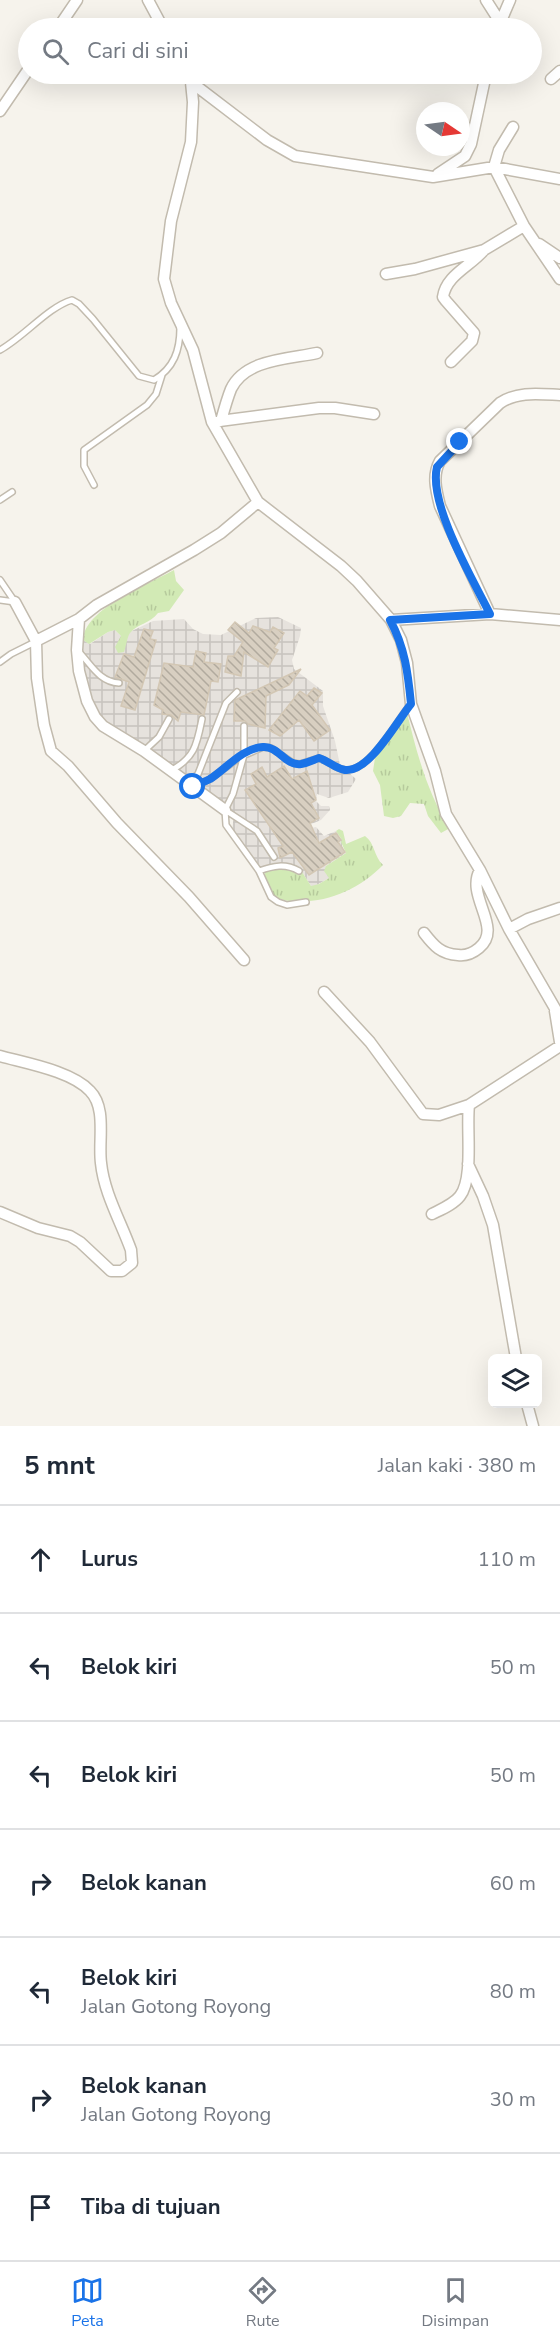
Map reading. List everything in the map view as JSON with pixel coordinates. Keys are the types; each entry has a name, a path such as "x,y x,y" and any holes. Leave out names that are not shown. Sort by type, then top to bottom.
{"street":[{"path":"65,18 77,0"},
{"path":"148,0 158,18"},
{"path":"486,0 495,18"},
{"path":"502,18 510,0"},
{"path":"551,79 560,71"},
{"path":"0,111 18,84"},
{"path":"190,84 193,102 191,142 171,221 164,279 171,303 193,350 217,421 258,502 341,566 390,620 400,640 407,663 411,704 435,771 447,814 557,1013 560,1044 469,1105 439,1115 423,1114 369,1042 324,992"},
{"path":"197,84 267,140 295,156 433,177 494,167 560,179"},
{"path":"433,177 465,156 471,144 484,84"},
{"path":"513,127 499,150 494,167 524,226 560,279"},
{"path":"451,362 472,341 474,333 443,297 445,289 451,280 484,250 524,226"},
{"path":"532,239 560,258"},
{"path":"386,274 415,269 484,250"},
{"path":"217,421 232,387 251,369 262,364 317,353"},
{"path":"490,614 440,506 436,486 437,467 440,461 508,398 533,393 560,395"},
{"path":"217,421 319,408 374,414"},
{"path":"36,641 79,619 97,605 221,533 258,502"},
{"path":"15,602 36,641 37,678 44,725 51,750 68,766 117,823 189,897 244,960"},
{"path":"390,620 490,614 560,620"},
{"path":"79,619 77,650 79,671 84,691 95,717 104,726 144,751 225,810"},
{"path":"424,933 435,948 452,955 463,956 475,951 488,940 489,931 476,886 480,870"},
{"path":"509,929 528,919 560,908"},
{"path":"0,1056 59,1073 90,1090 100,1109 100,1162 103,1179 131,1250 132,1263 122,1271 111,1271 80,1242 70,1236 38,1228 0,1212"},
{"path":"432,1214 455,1202 461,1195 468,1164 469,1105"},
{"path":"468,1164 483,1196 493,1226 515,1354"},
{"path":"528,1408 533,1426"}],"lane":[{"path":"0,350 24,335 60,305 72,300 93,319 139,376 154,380 162,375"},
{"path":"94,485 84,466 84,450 147,405 156,394 162,375 178,354 180,320"},
{"path":"0,500 12,492"},
{"path":"0,580 15,602"},
{"path":"0,600 15,602"},
{"path":"0,662 36,641"},
{"path":"77,650 98,675 111,682 119,682"},
{"path":"190,785 198,774 226,703 237,693"},
{"path":"190,785 210,779 244,755 263,747 271,748 288,762 300,764 319,758 333,767 344,770 355,769 362,766 378,748 411,704"},
{"path":"144,751 159,737 169,719"},
{"path":"170,771 186,761 194,750 202,719"},
{"path":"244,726 244,755 233,794 225,810 226,825 259,871 271,897 287,905 306,902"},
{"path":"225,810 257,831 274,856"},
{"path":"259,871 285,866 299,871"}],"shaded area":[{"path":"278,617 301,628 292,660 294,669 323,691 323,706 335,741 340,765 356,779 348,792 329,798 317,794 316,801 321,806 329,806 330,810 321,820 309,825 311,828 316,827 324,836 336,831 346,853 326,866 329,878 315,886 311,886 302,872 285,868 265,872 232,832 234,813 222,802 115,731 97,713 83,667 83,640 90,644 115,630 121,636 153,621 184,619 193,629 203,634 221,635 256,618"}],"green space":[{"path":"174,570 176,581 184,590 169,611 158,613 133,630 129,635 124,652 118,653 115,647 121,636 115,630 89,644 83,640 86,629 106,608 134,590"},
{"path":"407,713 429,787 450,828 441,833 428,816 424,804 410,803 401,816 393,818 384,816 380,785 373,771 375,758"},
{"path":"339,829 343,831 346,844 365,836 371,842 383,865 360,884 334,896 305,901 275,898 270,892 264,876 265,872 285,868 302,872 311,886 329,878 324,871 326,866 346,853 336,831"}],"building":[{"path":"235,622 249,633 253,626 270,632 273,627 284,633 274,648 278,650 268,667 244,652 241,676 225,672 228,656 234,656 243,642 228,630"},
{"path":"144,629 153,631 150,639 156,640 135,710 121,706 129,682 115,677 124,654 134,657"},
{"path":"196,651 206,653 204,662 221,664 218,682 211,681 204,715 181,712 178,721 171,715 162,714 163,710 154,705 164,663 193,667"},
{"path":"301,669 289,685 266,696 265,728 248,724 245,721 234,721 235,700"},
{"path":"314,688 322,693 312,705 330,730 314,741 299,720 280,736 269,730 300,691 307,696"},
{"path":"284,766 292,779 307,771 316,800 311,803 319,818 310,823 319,843 336,833 341,840 338,842 345,852 309,875 292,852 280,858 278,848 283,846 245,790 256,784 251,774 262,767 267,777"}],"route":[{"path":"193,787 210,779 250,751 263,747 271,748 288,762 293,763 300,764 319,758 333,767 344,770 362,766 411,704 407,663 400,640 390,620 490,614 452,536 440,506 436,486 436,471 440,461 460,442"}]}
